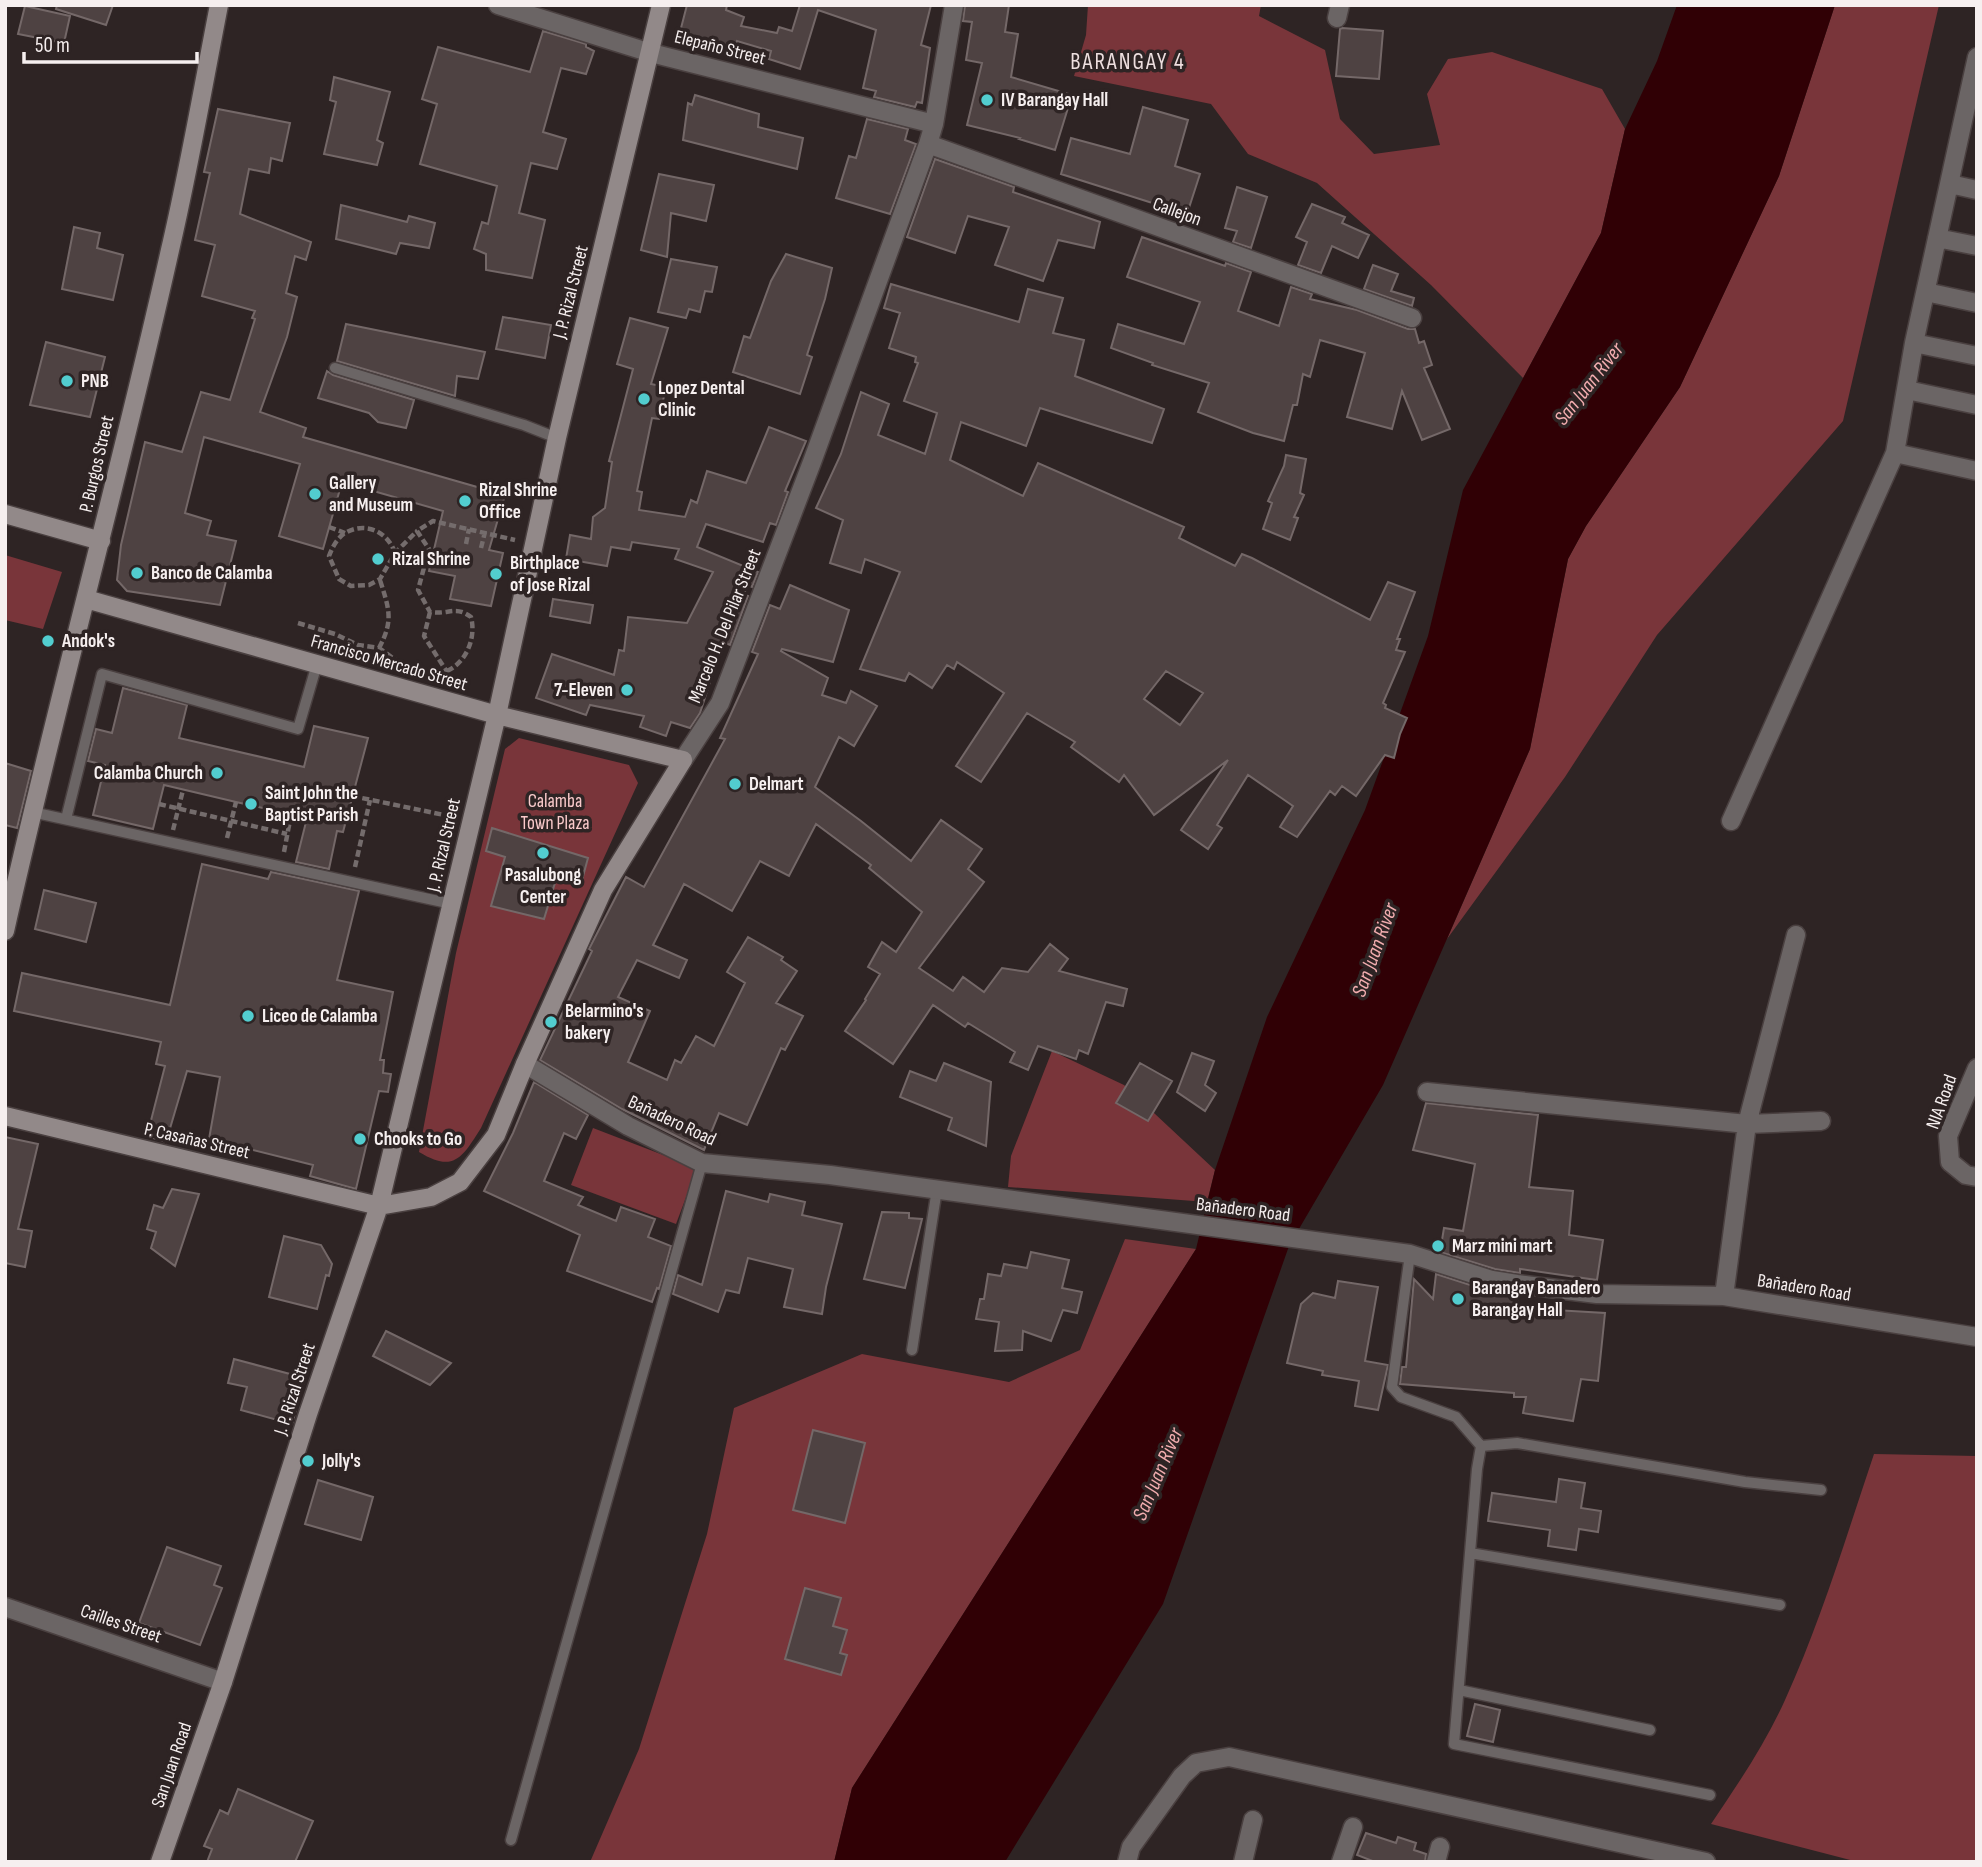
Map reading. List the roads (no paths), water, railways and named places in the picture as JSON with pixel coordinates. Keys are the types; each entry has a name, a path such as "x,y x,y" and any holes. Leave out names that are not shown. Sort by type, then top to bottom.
{"main road":[{"name":"P. Burgos Street","path":"5,931 171,248 219,5"},
{"name":"J. P. Rizal Street","path":"223,1682 308,1414 379,1206 497,715 557,438 661,5"},
{"path":"5,514 101,541"},
{"name":"Francisco Mercado Street","path":"86,599 497,715 683,760"},
{"name":"Marcelo H. Del Pilar Street","path":"379,1206 431,1197 460,1182 496,1135 603,890 683,760"},
{"name":"P. Casañas Street","path":"5,1116 379,1206"},
{"name":"San Juan Road","path":"160,1862 223,1682"}],"street":[{"name":"Elepaño Street","path":"498,5 651,53 934,124"},
{"name":"Marcelo H. Del Pilar Street","path":"683,760 720,703 813,462 928,144 934,124 954,5"},
{"path":"1731,821 1895,453 1914,343 1937,238 1950,184 1968,136 1977,57"},
{"name":"Callejon","path":"928,144 1412,318"},
{"path":"1950,184 1977,191"},
{"path":"1937,238 1977,246"},
{"path":"1926,292 1977,303"},
{"path":"1914,343 1977,356"},
{"path":"1906,390 1977,405"},
{"path":"1895,453 1977,471"},
{"path":"1724,1296 1747,1124 1796,935"},
{"name":"Bañadero Road","path":"526,1063 628,1126 702,1163 830,1175 1410,1254 1492,1280 1538,1287 1597,1294 1724,1296 1977,1337"},
{"name":"NIA Road","path":"1977,1068 1948,1136 1950,1163 1966,1175 1977,1177"},
{"path":"1427,1092 1747,1124 1821,1121"},
{"name":"Cailles Street","path":"5,1607 223,1682"},
{"path":"1127,1862 1132,1846 1182,1776 1196,1763 1229,1757 1706,1862"},
{"path":"1243,1862 1253,1820"},
{"path":"1341,1862 1353,1827"}],"lane":[{"path":"335,368 524,425 557,438"},
{"path":"65,819 102,674 298,729 317,664"},
{"path":"32,812 452,904"},
{"path":"512,1840 702,1163"},
{"path":"912,1350 937,1189"},
{"path":"1410,1254 1392,1387 1401,1397 1456,1417 1481,1446 1454,1744 1710,1795"},
{"path":"1481,1446 1517,1443 1745,1482 1821,1490"},
{"path":"1470,1553 1780,1605"},
{"path":"1459,1690 1650,1730"}],"water":[{"name":"San Juan River","path":"1677,5 1835,5 1779,176 1680,387 1586,526 1568,559 1530,749 1383,1085 1289,1246 1163,1604 1005,1862 834,1862 852,1788 1196,1249 1215,1170 1267,1017 1365,810 1428,636 1463,490 1601,233 1625,129 1657,61"}],"place":[{"name":"IV Barangay Hall","path":"987,100"},
{"name":"PNB","path":"67,381"},
{"name":"Lopez Dental Clinic","path":"644,399"},
{"name":"Gallery and Museum","path":"315,494"},
{"name":"Rizal Shrine Office","path":"465,501"},
{"name":"Rizal Shrine","path":"378,559"},
{"name":"Banco de Calamba","path":"137,573"},
{"name":"Birthplace of Jose Rizal","path":"496,574"},
{"name":"Andok's","path":"48,641"},
{"name":"7-Eleven","path":"627,690"},
{"name":"Calamba Church","path":"217,773"},
{"name":"Delmart","path":"735,784"},
{"name":"Saint John the Baptist Parish","path":"251,804"},
{"name":"Pasalubong Center","path":"543,853"},
{"name":"Liceo de Calamba","path":"248,1016"},
{"name":"Belarmino's bakery","path":"551,1022"},
{"name":"Chooks to Go","path":"360,1139"},
{"name":"Marz mini mart","path":"1438,1246"},
{"name":"Barangay Banadero Barangay Hall","path":"1458,1299"},
{"name":"Jolly's","path":"308,1461"}],"district":[{"name":"BARANGAY 4","path":"1128,62"}],"park label":[{"name":"Calamba Town Plaza","path":"555,812"}]}
